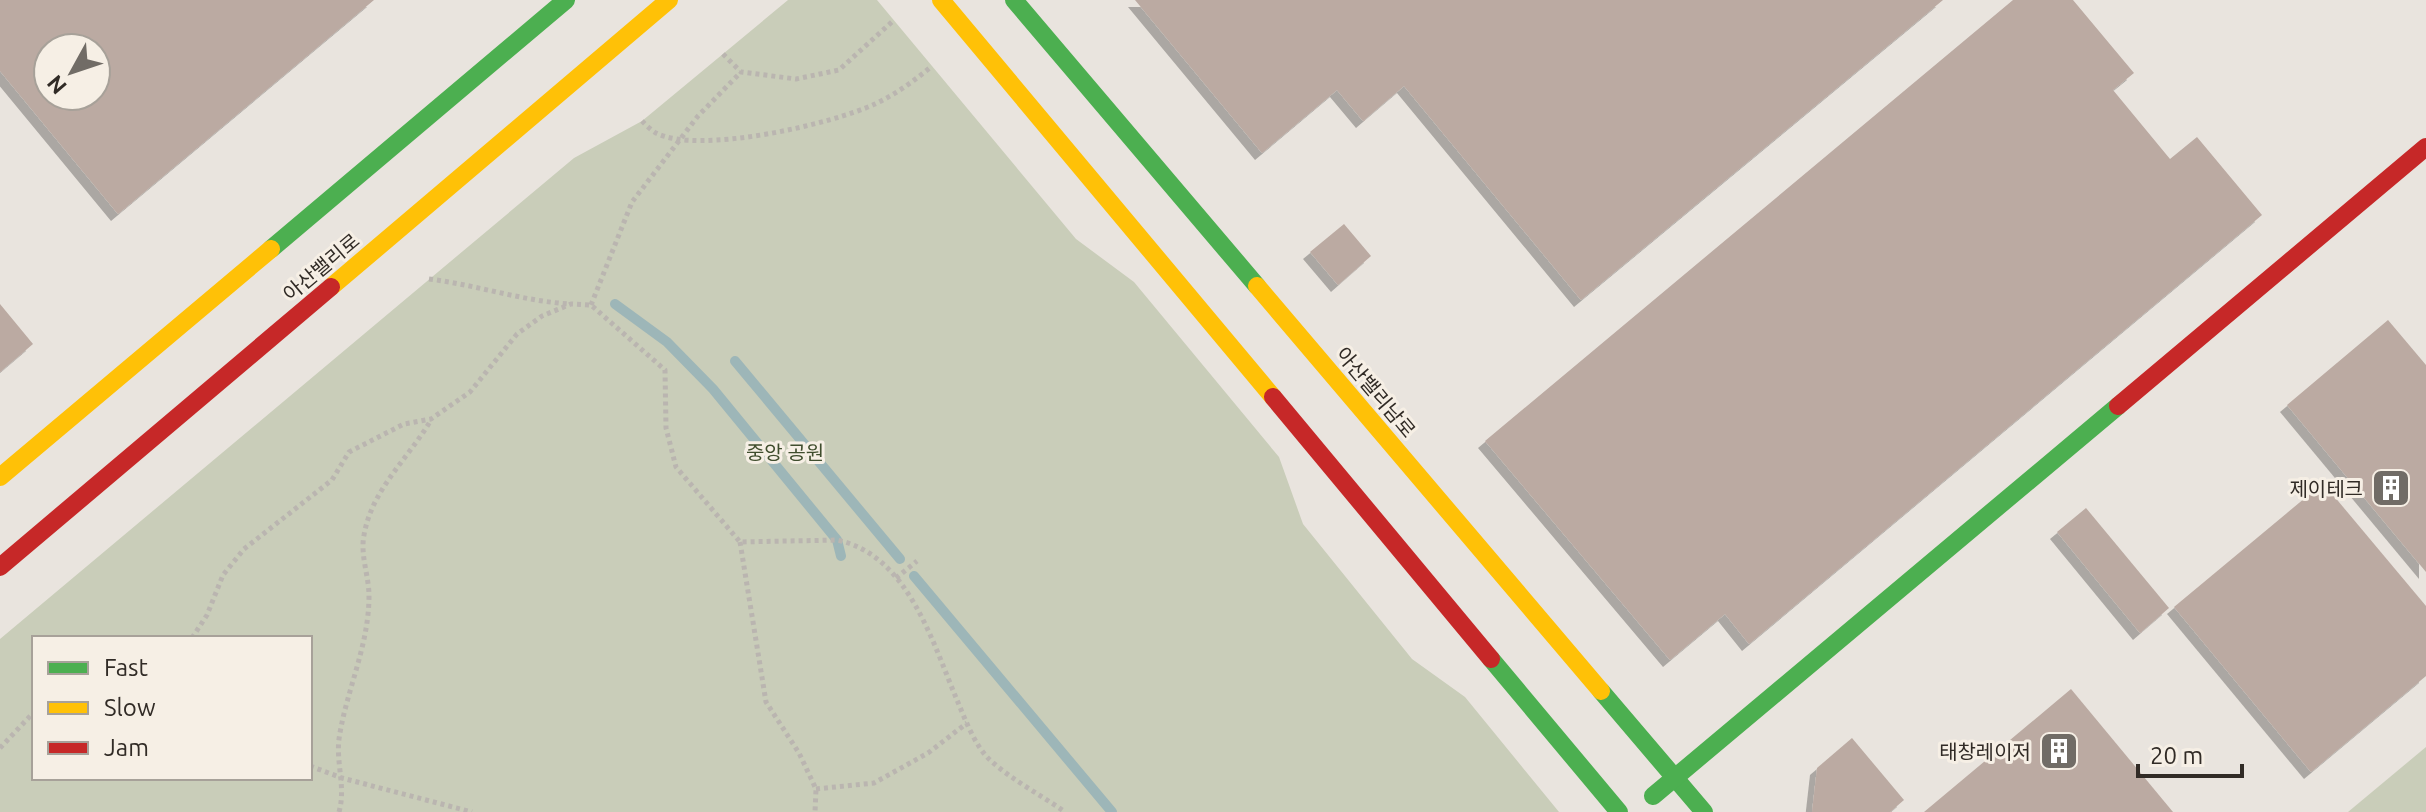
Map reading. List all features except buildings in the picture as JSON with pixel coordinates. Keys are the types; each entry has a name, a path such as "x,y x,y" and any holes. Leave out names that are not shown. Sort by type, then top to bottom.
{"street":[{"path":"0,477 566,0"},
{"name":"아산밸리로","path":"0,567 669,0"},
{"path":"941,0 1619,812"},
{"name":"아산밸리남로","path":"1014,0 1704,812"},
{"path":"1634,812 2419,153 2426,175"}],"path":[{"path":"723,54 741,72 796,79 839,70 894,20"},
{"path":"642,121 657,134 680,138 737,139 840,117 908,86 932,66"},
{"path":"591,305 632,202 680,138 741,72"},
{"path":"429,279 472,284 532,301 591,305 665,370 666,428 676,467 740,542 766,702 799,753 816,789 815,812"},
{"path":"193,636 207,615 223,575 244,549 332,480 349,452 404,424 431,419 470,392 517,334 542,316 571,304"},
{"path":"339,812 343,798 339,743 348,694 361,659 369,596 364,535 383,483 412,452 431,419"},
{"path":"740,542 837,540 850,543 875,557 896,578 921,615 967,723 989,758 1065,812"},
{"path":"896,578 917,561"},
{"path":"0,748 32,714"},
{"path":"816,789 874,783 928,753 967,723"},
{"path":"312,767 342,778 472,812"}],"green space":[{"name":"중앙 공원","path":"788,0 877,0 1076,239 1134,282 1279,457 1303,524 1412,659 1465,697 1559,812 0,812 0,639 574,158 642,121"},
{"path":"2426,747 2426,812 2348,812"}],"waterway":[{"path":"615,304 667,342 713,389 837,540 841,556"},
{"path":"735,361 900,559"},
{"path":"914,576 1112,812"}],"traffic: fast":[{"path":"271,249 566,0"},
{"path":"1014,0 1257,286"},
{"path":"1653,796 2118,406"},
{"path":"1491,659 1619,812"},
{"path":"1601,691 1704,812"}],"traffic: slow":[{"path":"331,287 669,0"},
{"path":"941,0 1273,397"},
{"path":"0,477 271,249"},
{"path":"1257,286 1601,691"}],"traffic: jam":[{"path":"2118,406 2426,147"},
{"path":"0,567 331,287"},
{"path":"1273,397 1491,659"}],"place":[{"name":"제이테크","path":"2391,488"},
{"name":"태창레이저","path":"2059,751"}]}
